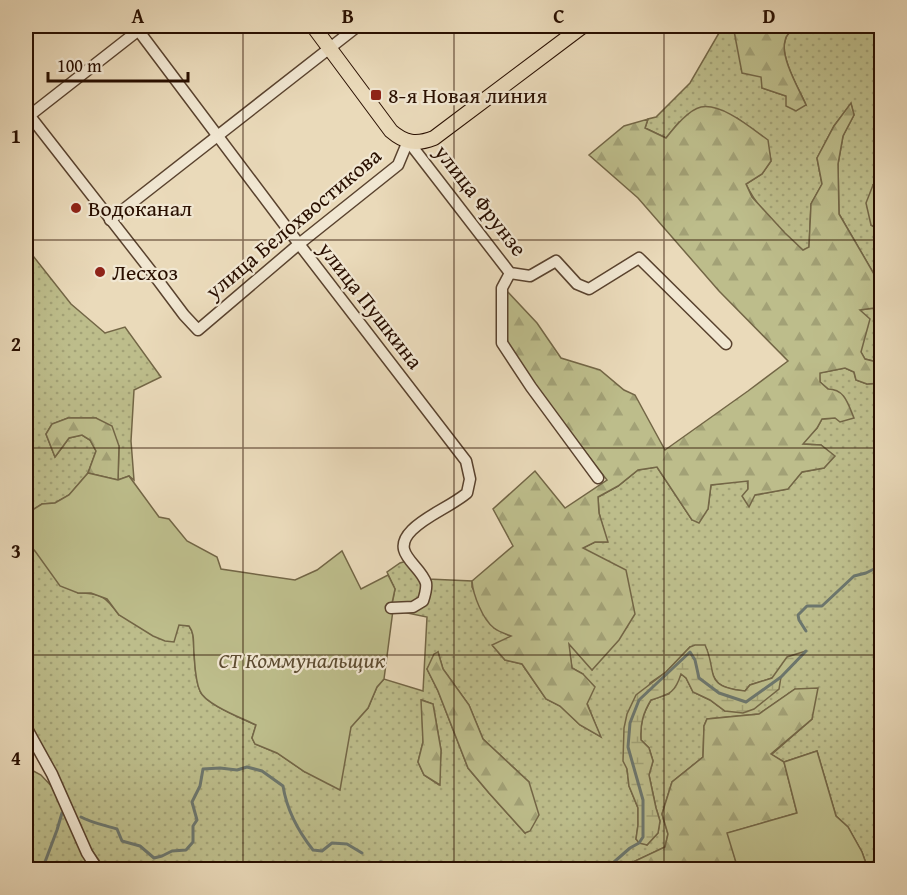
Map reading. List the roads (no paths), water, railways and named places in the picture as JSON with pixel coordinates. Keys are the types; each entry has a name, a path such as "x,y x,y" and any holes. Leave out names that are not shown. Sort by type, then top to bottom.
{"main road":[{"name":"улица Фрунзе","path":"313,26 391,130 399,138 408,141"},
{"name":"улица Белохвостикова","path":"408,141 421,143 434,138 583,26"}],"street":[{"path":"140,27 27,114 110,220 358,26"},
{"name":"улица Пушкина","path":"140,27 217,135 466,461 470,479 467,493 420,524 405,540 407,559 425,580 423,602 412,607 391,608"},
{"name":"улица Белохвостикова","path":"110,220 198,330 299,244 398,165 408,141"},
{"name":"улица Фрунзе","path":"408,141 510,273 530,276 556,261 577,284 589,289 639,258 726,344"},
{"path":"510,273 501,288 502,343 531,387 598,478"},
{"path":"26,727 52,774 87,853 98,870"}],"waterway":[{"path":"806,631 798,615 807,606 822,606 854,576 882,565"},
{"path":"610,870 614,862 639,843 643,837 643,800 628,747 630,723 639,700 690,652 695,660 699,678 719,693 746,702 781,677 806,651"},
{"path":"81,817 117,829 122,841 140,846 154,858 172,851 186,850 193,842 193,826 197,820 192,802 200,786 203,769 237,770 247,767 262,771 283,786 294,820 313,850 322,851 332,843 347,844 362,853"},
{"path":"42,870 62,813"},
{"path":"380,862 417,867 420,870"}],"place":[{"name":"8-я Новая линия","path":"376,95"},
{"name":"Водоканал","path":"76,208"},
{"name":"Лесхоз","path":"100,272"}],"park label":[{"name":"СТ Коммунальщик","path":"302,660"}]}
